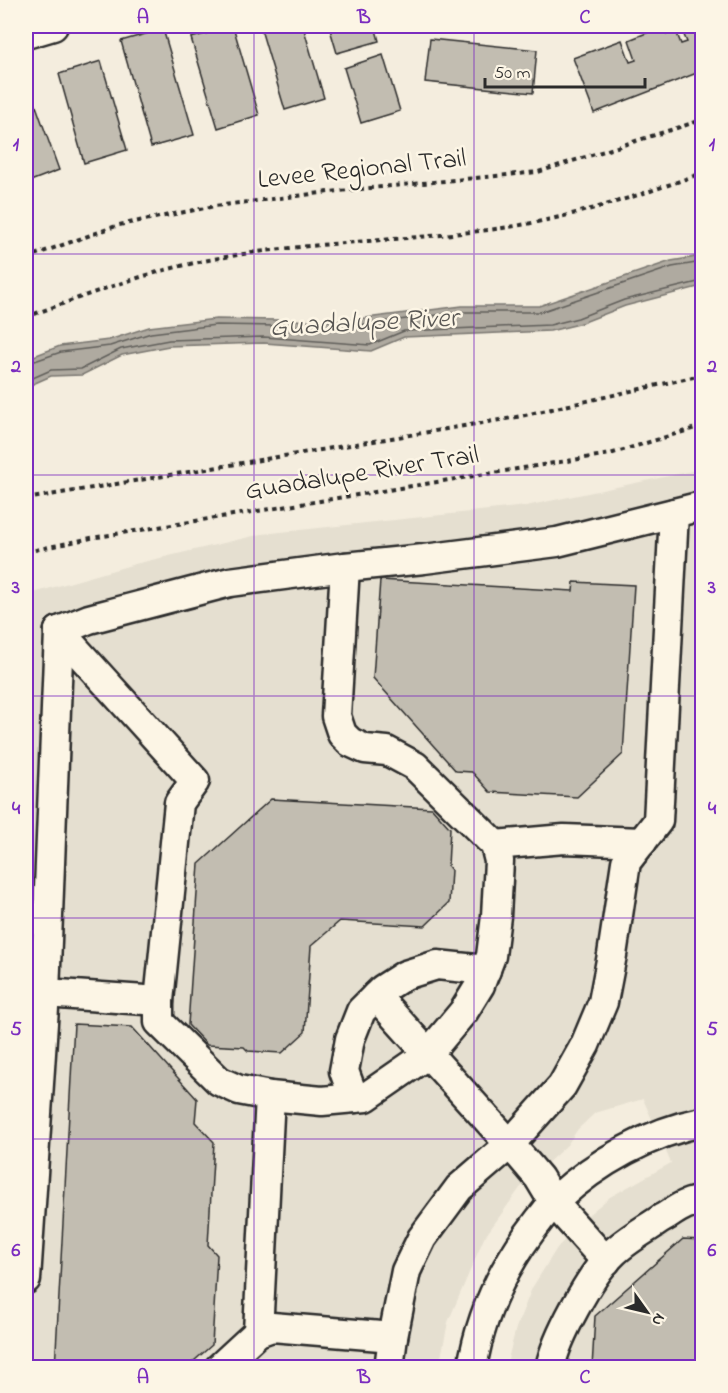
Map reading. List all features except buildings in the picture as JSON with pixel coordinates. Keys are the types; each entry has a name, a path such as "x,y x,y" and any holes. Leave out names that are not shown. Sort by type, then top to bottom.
{"street":[{"path":"26,34 53,26"},
{"path":"59,631 88,619 230,582 557,542 702,506"},
{"path":"389,1368 406,1271 422,1238 459,1188 510,1144 562,1086 585,1045 603,1002 626,862 658,821 674,513"},
{"path":"59,631 195,781 179,803 159,1001 159,1022 219,1081 239,1090 270,1096 322,1101 366,1097 429,1054 464,1011 480,985 492,956 499,861 495,845 415,766 387,751 365,748 350,742 342,734 336,716 345,567"},
{"path":"26,1279 45,993 59,631"},
{"path":"495,845 564,839 642,842"},
{"path":"354,1098 344,1071 350,1040 361,1011 383,989 405,975 437,965 486,970"},
{"path":"45,993 159,1001"},
{"path":"376,996 510,1144 539,1178 554,1203 606,1261"},
{"path":"258,1332 270,1096"},
{"path":"472,1368 477,1339 495,1288 525,1238 554,1203 598,1167 638,1145 684,1125 702,1122"},
{"path":"550,1368 571,1314 592,1277 612,1254 691,1201 702,1201"},
{"path":"219,1368 258,1332 272,1327 393,1336"}],"path":[{"name":"Levee Regional Trail","path":"26,258 119,225 215,206 329,192 538,172 702,120"},
{"path":"26,317 117,285 198,262 289,248 489,230 584,211 702,173"},
{"path":"26,499 512,418 702,375"},
{"name":"Guadalupe River Trail","path":"26,552 90,538 610,454 702,426"}],"shaded area":[{"path":"702,469 702,1367 506,1367 516,1328 532,1288 557,1248 588,1215 610,1197 671,1163 643,1099 595,1113 578,1129 567,1145 520,1188 484,1238 448,1322 439,1367 26,1368 26,678 30,594 135,564 262,534 526,506"}],"water":[{"name":"Guadalupe River","path":"702,256 702,286 625,306 579,324 550,331 404,337 371,351 264,343 169,346 122,355 82,375 51,376 26,387 26,359 60,346 109,340 149,327 216,319 342,321 462,306 539,306 671,261"}]}
